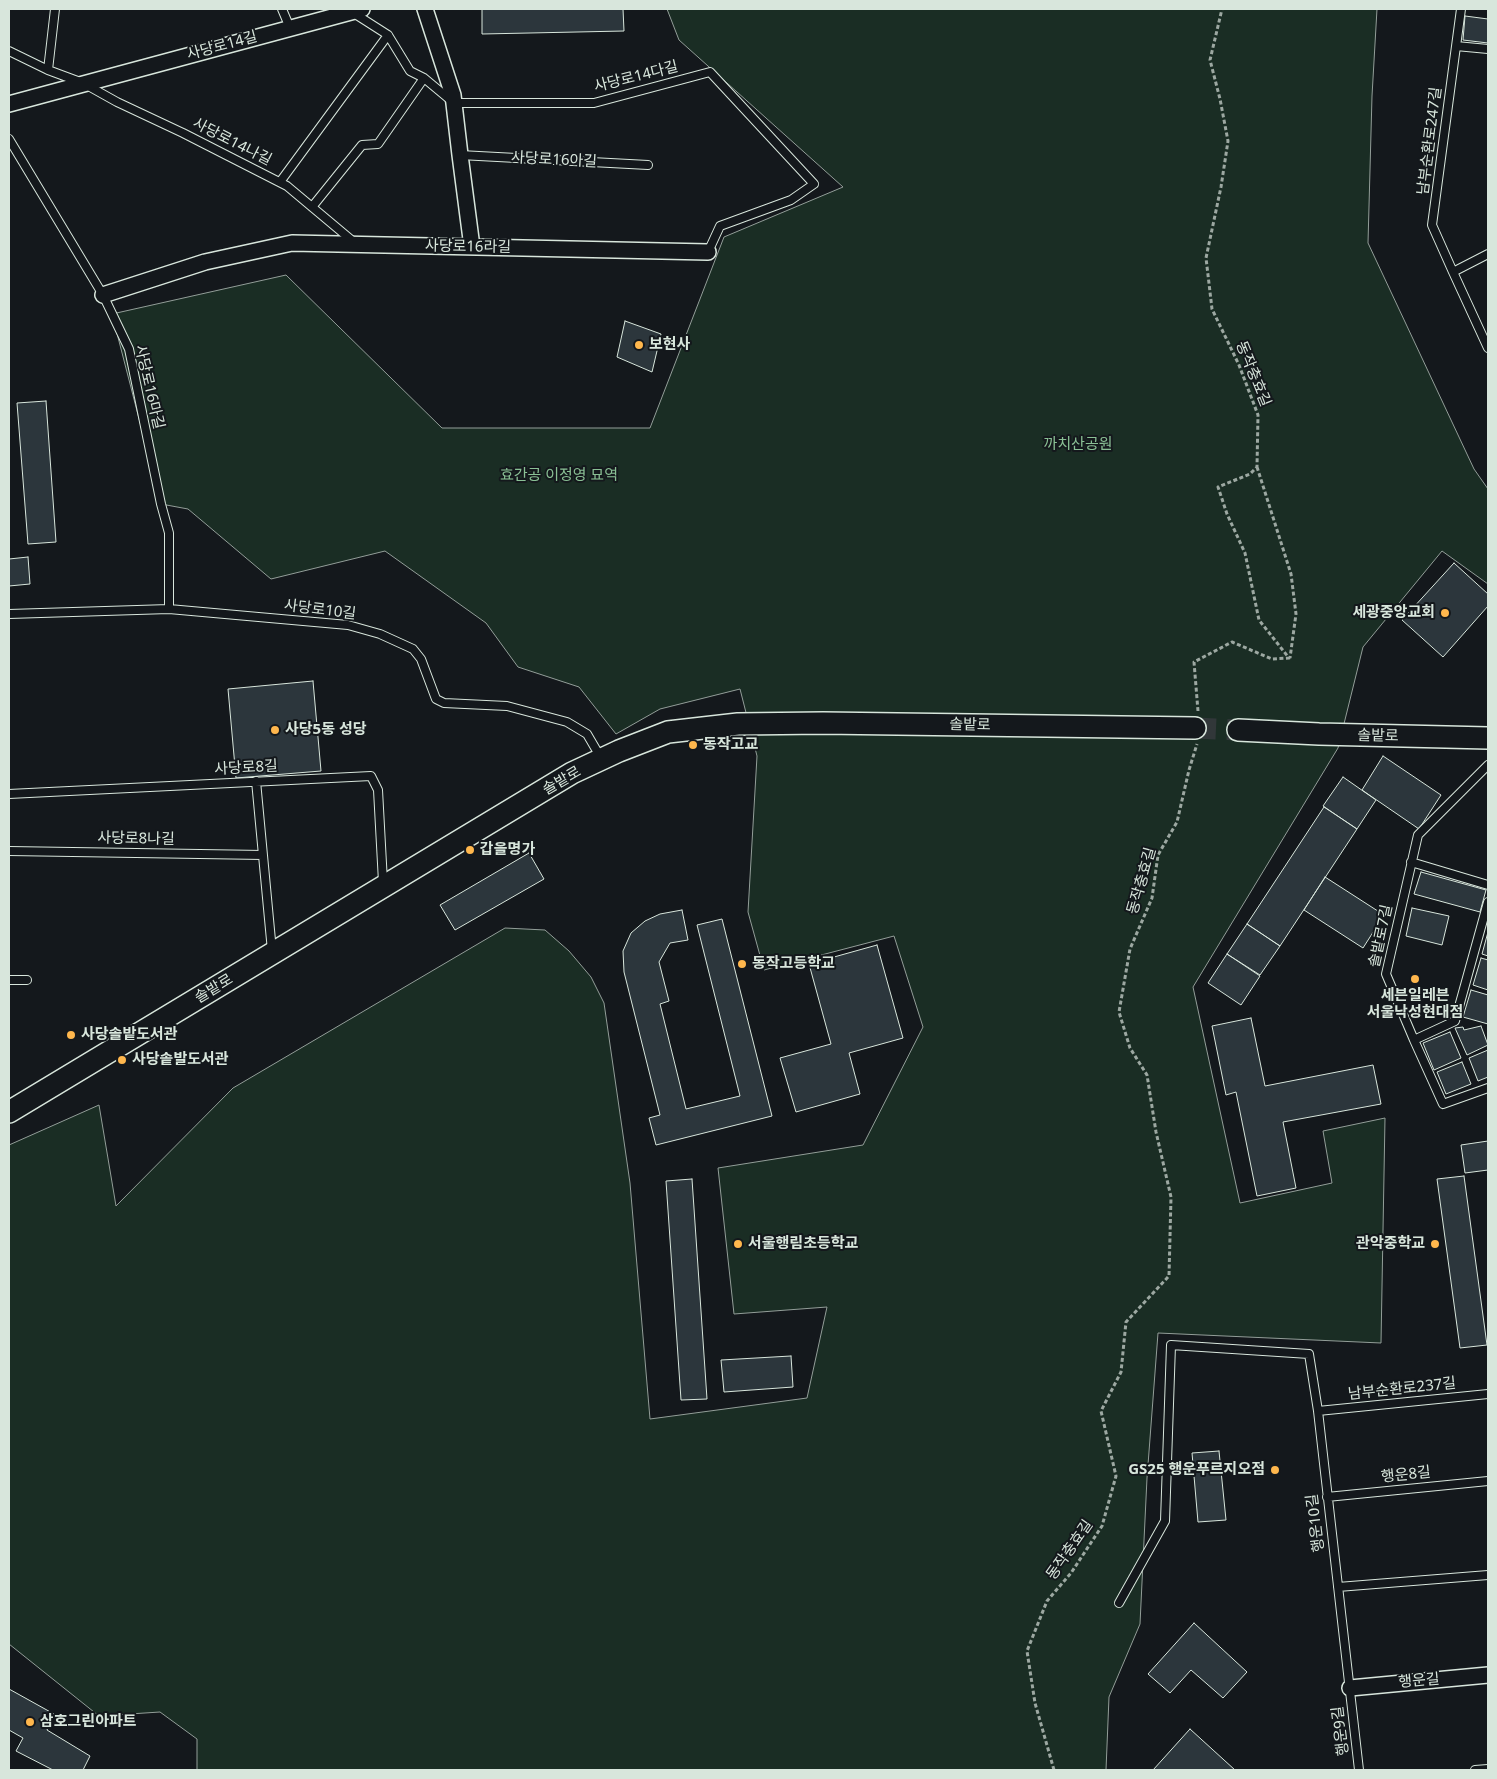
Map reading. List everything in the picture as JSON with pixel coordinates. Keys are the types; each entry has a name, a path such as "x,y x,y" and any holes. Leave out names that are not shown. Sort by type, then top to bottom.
{"street":[{"path":"425,9 453,95 472,247"},
{"name":"사당로14길","path":"9,104 356,10"},
{"name":"사당로16라길","path":"103,295 205,262 292,243 708,252"},
{"name":"솔밭로","path":"9,1112 572,774 619,751 668,732 738,724 823,723 1197,727"},
{"name":"솔밭로","path":"1238,730 1319,734 1486,736"},
{"name":"행운길","path":"1350,1688 1488,1675"}],"lane":[{"path":"48,70 55,9"},
{"path":"282,9 290,28"},
{"name":"남부순환로247길","path":"1461,9 1432,225 1488,348"},
{"path":"356,10 388,35 410,71 424,78 454,102"},
{"path":"280,182 388,35"},
{"path":"1456,46 1488,49"},
{"path":"9,51 83,84"},
{"name":"사당로14다길","path":"454,102 594,102 710,72 814,184"},
{"path":"312,207 362,145 378,144 424,78"},
{"name":"사당로14나길","path":"83,84 287,186 356,244"},
{"name":"사당로16마길","path":"9,139 103,295 128,350 169,533 169,609"},
{"name":"사당로16아길","path":"460,155 648,165"},
{"name":"사당로16라길","path":"708,252 720,226 792,200 814,184"},
{"path":"1452,272 1488,254"},
{"name":"사당로10길","path":"9,614 169,609 348,625 380,634 413,649 421,659 436,699 444,703 507,706 567,722 587,734 602,759"},
{"name":"솔밭로7길","path":"1488,765 1418,835 1386,974 1443,1104 1488,1088"},
{"name":"사당로8길","path":"9,794 371,776 378,790 384,887"},
{"path":"256,781 273,954"},
{"name":"사당로8나길","path":"9,851 263,855"},
{"path":"1411,862 1488,885"},
{"path":"1414,1040 1455,1021 1488,902"},
{"path":"9,980 27,980"},
{"name":"행운10길","path":"1119,1603 1165,1521 1171,1346 1309,1354 1318,1411 1350,1688"},
{"name":"남부순환로237길","path":"1318,1411 1488,1394"},
{"name":"행운8길","path":"1327,1497 1488,1481"},
{"path":"1338,1588 1488,1575"},
{"name":"행운9길","path":"1350,1688 1359,1770"},
{"path":"1475,1770 1488,1769"}],"path":[{"name":"동작충효길","path":"1054,1770 1035,1702 1028,1651 1047,1601 1072,1573 1102,1526 1116,1476 1101,1411 1121,1372 1126,1322 1169,1276 1171,1197 1156,1132 1147,1075 1130,1048 1119,1012 1130,949 1152,898 1158,855 1176,822 1189,770 1197,727 1194,662 1232,642 1272,660 1290,658 1296,614 1291,574 1257,467 1258,416 1239,365 1212,309 1206,258 1221,187 1228,140 1210,60 1222,9"},
{"path":"1257,467 1250,474 1218,487 1227,514 1245,552 1259,620 1290,658"}],"green space":[{"name":"까치산공원","path":"667,9 1377,9 1372,96 1368,243 1474,469 1488,489 1488,584 1442,551 1363,647 1338,748 1193,987 1240,1203 1332,1183 1323,1131 1385,1118 1381,1343 1158,1333 1147,1478 1140,1624 1109,1697 1106,1770 197,1770 197,1739 160,1712 99,1716 9,1644 9,1145 99,1105 116,1206 233,1088 505,928 545,930 569,951 591,977 604,1003 630,1183 650,1419 807,1398 827,1307 734,1314 718,1168 863,1145 923,1027 894,936 764,970 748,912 757,756 740,689 660,709 616,734 579,687 518,667 486,623 385,551 271,579 188,509 161,504 112,314 286,275 442,428 650,428 724,237 843,187 679,40"}],"building":[{"path":"482,9 623,9 624,31 482,34"},
{"path":"1465,16 1488,19 1488,43 1463,40"},
{"name":"보현사","path":"625,321 661,334 652,372 617,357"},
{"path":"46,401 56,542 28,544 17,403"},
{"path":"28,557 30,584 9,586 9,559"},
{"name":"세광중앙교회","path":"1454,563 1488,594 1488,606 1443,657 1402,620"},
{"name":"사당5동 성당","path":"313,681 321,771 236,778 228,689"},
{"path":"1383,756 1441,795 1419,829 1362,790"},
{"path":"1343,777 1376,800 1357,829 1323,806"},
{"path":"1324,807 1357,829 1280,946 1247,924"},
{"path":"529,853 544,879 455,930 440,905"},
{"path":"1421,872 1486,890 1480,912 1414,894"},
{"path":"1325,877 1384,915 1363,948 1304,910"},
{"path":"1412,908 1449,916 1442,945 1406,936"},
{"path":"682,910 688,940 670,943 659,962 669,1001 660,1004 686,1109 740,1096 697,925 722,919 772,1116 656,1145 649,1118 660,1115 624,972 623,951 631,933 645,921 660,914"},
{"path":"1247,924 1280,946 1260,975 1227,954"},
{"path":"1488,932 1488,956 1482,954"},
{"path":"877,945 903,1038 849,1053 860,1094 796,1112 780,1058 831,1044 809,964"},
{"path":"1227,954 1260,976 1241,1005 1208,983"},
{"path":"1481,958 1488,960 1488,990 1473,985"},
{"path":"1471,990 1488,995 1488,1024 1463,1017"},
{"path":"1251,1018 1265,1086 1373,1065 1381,1104 1283,1122 1296,1188 1257,1196 1236,1092 1226,1095 1212,1026"},
{"path":"1481,1026 1488,1045 1467,1055 1455,1028 1463,1027 1464,1030"},
{"path":"1450,1032 1461,1058 1434,1070 1423,1043"},
{"path":"1488,1050 1488,1077 1478,1081 1469,1058"},
{"path":"1462,1062 1471,1084 1446,1094 1437,1072"},
{"path":"1488,1141 1488,1170 1465,1173 1461,1145"},
{"path":"1464,1176 1487,1345 1460,1348 1437,1179"},
{"path":"692,1179 707,1399 681,1400 666,1181"},
{"path":"791,1356 793,1387 724,1392 721,1360"},
{"path":"1219,1451 1226,1520 1198,1522 1192,1453"},
{"path":"1194,1623 1247,1672 1223,1698 1191,1670 1170,1693 1148,1674"},
{"name":"삼호그린아파트","path":"9,1689 54,1714 47,1730 90,1756 83,1770 53,1770 16,1751 23,1738 9,1730"},
{"path":"1190,1729 1235,1770 1153,1770"}],"tunnel":[{"path":"1195,728 1238,730"}],"place":[{"name":"보현사","path":"639,345"},
{"name":"세광중앙교회","path":"1445,613"},
{"name":"사당5동 성당","path":"275,730"},
{"name":"동작고교","path":"693,745"},
{"name":"갑을명가","path":"470,850"},
{"name":"동작고등학교","path":"742,964"},
{"name":"세븐일레븐 서울낙성현대점","path":"1415,979"},
{"name":"사당솔밭도서관","path":"71,1035"},
{"name":"사당솥발도서관","path":"122,1060"},
{"name":"서울행림초등학교","path":"738,1244"},
{"name":"관악중학교","path":"1435,1244"},
{"name":"GS25 행운푸르지오점","path":"1275,1470"},
{"name":"삼호그린아파트","path":"30,1722"}],"park label":[{"name":"효간공 이정영 묘역","path":"559,476"}]}
